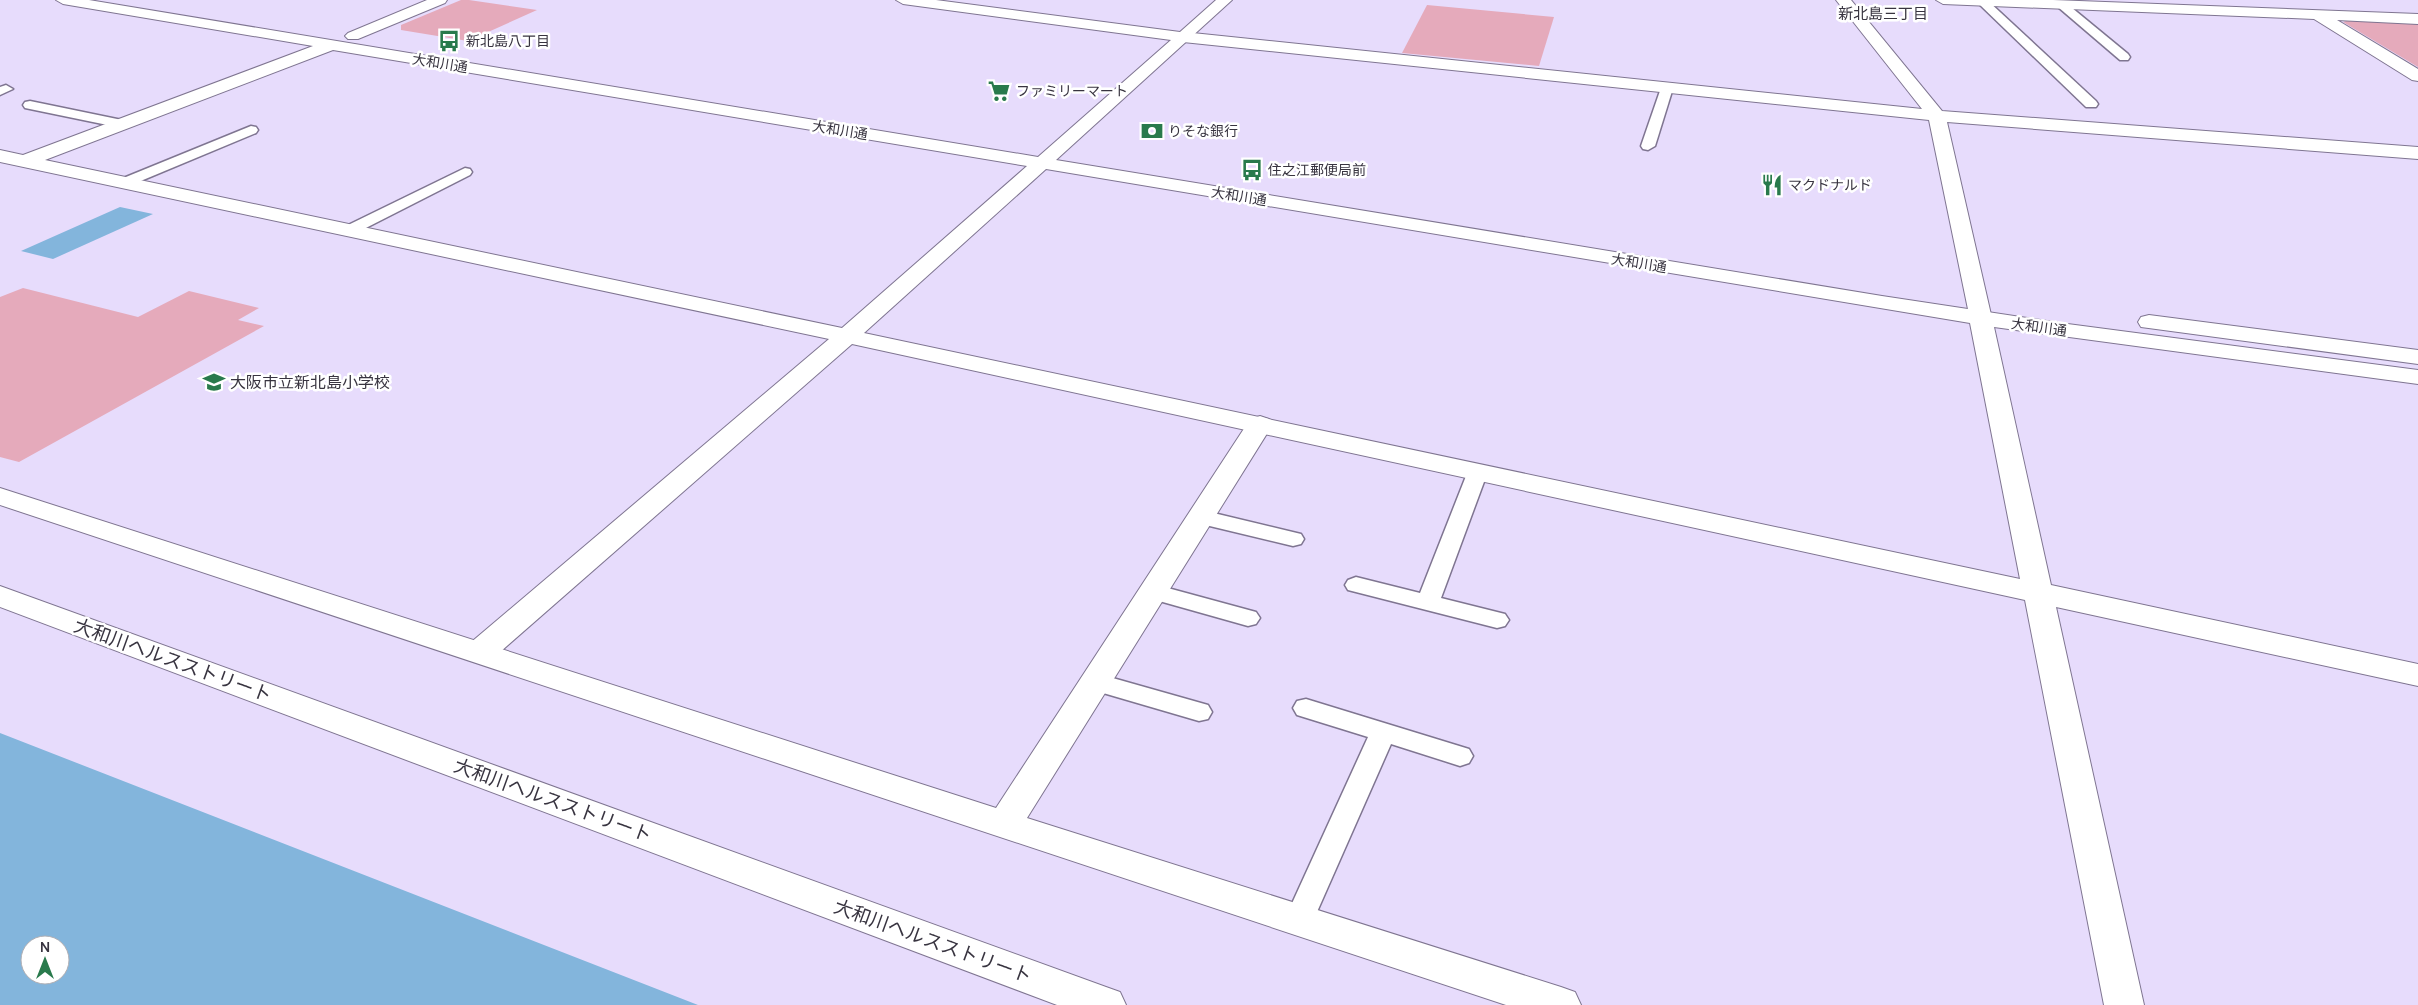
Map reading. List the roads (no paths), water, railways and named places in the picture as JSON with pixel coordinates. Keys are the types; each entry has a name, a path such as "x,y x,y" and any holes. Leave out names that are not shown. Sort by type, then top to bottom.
{"street":[{"name":"大和川通","path":"63,0 330,45 1048,157 2418,377"},
{"name":"大和川通","path":"130,0 353,36 1048,157 1953,295 1985,306"},
{"path":"0,170 330,45 440,0"},
{"path":"903,0 1183,37 1937,116 2418,153"},
{"path":"480,652 847,336 1225,0"},
{"path":"1843,0 1937,116 1985,306 2040,593 2124,1005"},
{"path":"1943,0 2418,19"},
{"path":"2317,15 2418,76"},
{"path":"0,156 1260,424 2418,675"},
{"path":"2134,320 2418,357"},
{"path":"1004,825 1260,424"},
{"path":"0,496 1004,825 1561,1005"},
{"name":"大和川ヘルスストリート","path":"0,596 1106,1005"}],"lane":[{"path":"1983,2 2091,104"},
{"path":"2062,5 2124,57"},
{"path":"1648,146 1667,88"},
{"path":"30,105 122,124"},
{"path":"126,182 251,130"},
{"path":"350,230 465,172"},
{"path":"1428,603 1478,471"},
{"path":"1202,517 1293,539"},
{"path":"1356,585 1497,620"},
{"path":"1153,592 1248,618"},
{"path":"1095,682 1199,712"},
{"path":"1306,708 1460,756"},
{"path":"1299,921 1383,732"}],"water":[{"path":"120,207 153,214 53,259 21,251"},
{"path":"0,733 698,1005 0,1005"}],"place":[{"name":"新北島八丁目","path":"449,41"},
{"name":"ファミリーマート","path":"999,91"},
{"name":"りそな銀行","path":"1152,131"},
{"name":"住之江郵便局前","path":"1252,170"},
{"name":"マクドナルド","path":"1772,185"},
{"name":"大阪市立新北島小学校","path":"214,382"}],"district":[{"name":"新北島三丁目","path":"1883,14"}]}
